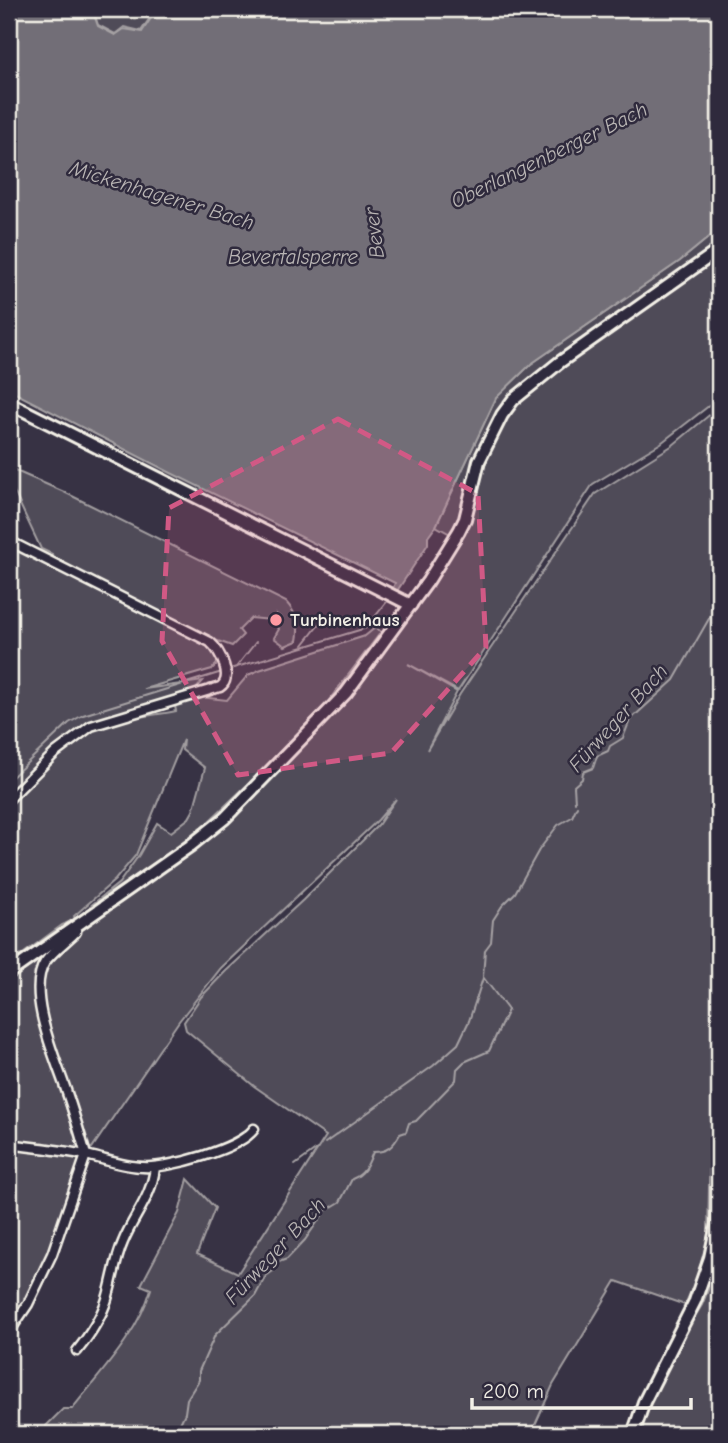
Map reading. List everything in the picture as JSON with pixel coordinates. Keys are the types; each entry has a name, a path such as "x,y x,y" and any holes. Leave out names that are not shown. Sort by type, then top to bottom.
{"street":[{"path":"9,973 219,824 332,708 411,605 460,531 479,461 502,415 513,400 560,362 719,250"},
{"path":"9,403 411,605"},
{"path":"9,541 210,642 218,650 226,676 226,682 219,687 91,726 72,738 9,799"},
{"path":"9,1332 28,1304 52,1254 86,1155 52,1055 39,992 40,975 45,962 76,932 76,926"},
{"path":"633,1434 644,1402 695,1301 710,1258 717,1224 719,1122"},
{"path":"9,1144 86,1155 140,1167 155,1167 210,1153 240,1140 254,1129"},
{"path":"77,1351 107,1301 118,1252 149,1196 155,1167"}],"highlighted area":[{"path":"338,419 478,494 486,647 391,753 238,775 162,641 169,508"}],"shaded area":[{"path":"93,9 156,9 141,31 124,27 115,34 98,25"},
{"path":"719,229 719,398 661,443 593,484 458,691 408,664 457,692 427,750 460,694 595,494 673,445 719,407 719,1074 710,1139 708,1236 698,1275 685,1305 616,1281 553,1385 535,1425 525,1434 45,1434 46,1426 63,1409 72,1409 137,1322 151,1289 141,1285 179,1213 188,1179 215,1208 197,1254 238,1273 326,1136 254,1086 186,1030 184,1022 201,997 378,825 396,799 378,820 221,968 179,1021 92,1148 88,1149 43,1012 41,986 47,964 83,928 223,827 342,704 390,644 461,540 436,526 496,398 531,364 680,261"},
{"path":"9,468 64,492 286,602 297,620 297,641 285,646 274,638 279,629 277,625 282,619 276,614 271,620 251,618 239,630 243,635 232,646 53,559 52,554 41,549 9,481"},
{"path":"9,543 206,641 216,652 219,662 212,669 144,689 203,681 190,696 227,700 248,675 259,670 365,636 376,627 381,632 326,704 208,822 176,848 89,907 119,883 157,823 171,832 189,818 193,811 205,768 182,750 183,740 136,855 115,880 74,916 75,919 62,925 9,964 9,803 59,754 9,799","holes":["187,698 175,706 176,711 101,726 66,748 91,726"]},
{"path":"65,937 43,960 38,1009 45,1041 62,1088 79,1149 74,1151 9,1141 9,979"},
{"path":"9,1148 77,1158 80,1163 42,1268 22,1307 9,1325"},
{"path":"719,1263 719,1434 633,1434 675,1348 702,1305"}],"water":[{"name":"Bevertalsperre","path":"9,9 92,9 98,26 115,35 124,29 142,32 157,9 719,9 719,229 680,261 531,364 496,398 436,526 428,537 428,544 397,591 393,588 395,583 9,390"}],"waterway":[{"name":"Fürweger Bach","path":"575,802 574,786 582,779 583,772 593,768 597,756 608,751 610,746 623,738 630,720 674,680 718,603 714,586 719,581"},
{"name":"Bever","path":"230,669 366,628 389,599"},
{"path":"303,645 321,622"},
{"name":"Bever","path":"237,666 256,642"},
{"name":"Bever","path":"9,780 69,723 83,715 222,672"},
{"name":"Fürweger Bach","path":"175,1434 215,1335 255,1296 266,1276 276,1269 276,1263 287,1259 305,1240 325,1211 340,1202 352,1179 363,1171 373,1152 389,1148 400,1134 406,1132 409,1123 416,1121 456,1080 457,1069 464,1062 489,1051 508,1010 483,977 485,950 491,942 493,920 515,893 539,850 558,825 572,817 577,806"},
{"path":"325,1143 433,1066 458,1044 469,1021 483,978"},
{"path":"295,1165 317,1149"},
{"path":"160,1434 169,1427 179,1425"},
{"path":"707,1431 719,1434"}],"place":[{"name":"Turbinenhaus","path":"276,620"}],"water label":[{"name":"Oberlangenberger Bach","path":"549,155"},
{"name":"Mickenhagener Bach","path":"162,195"}]}
